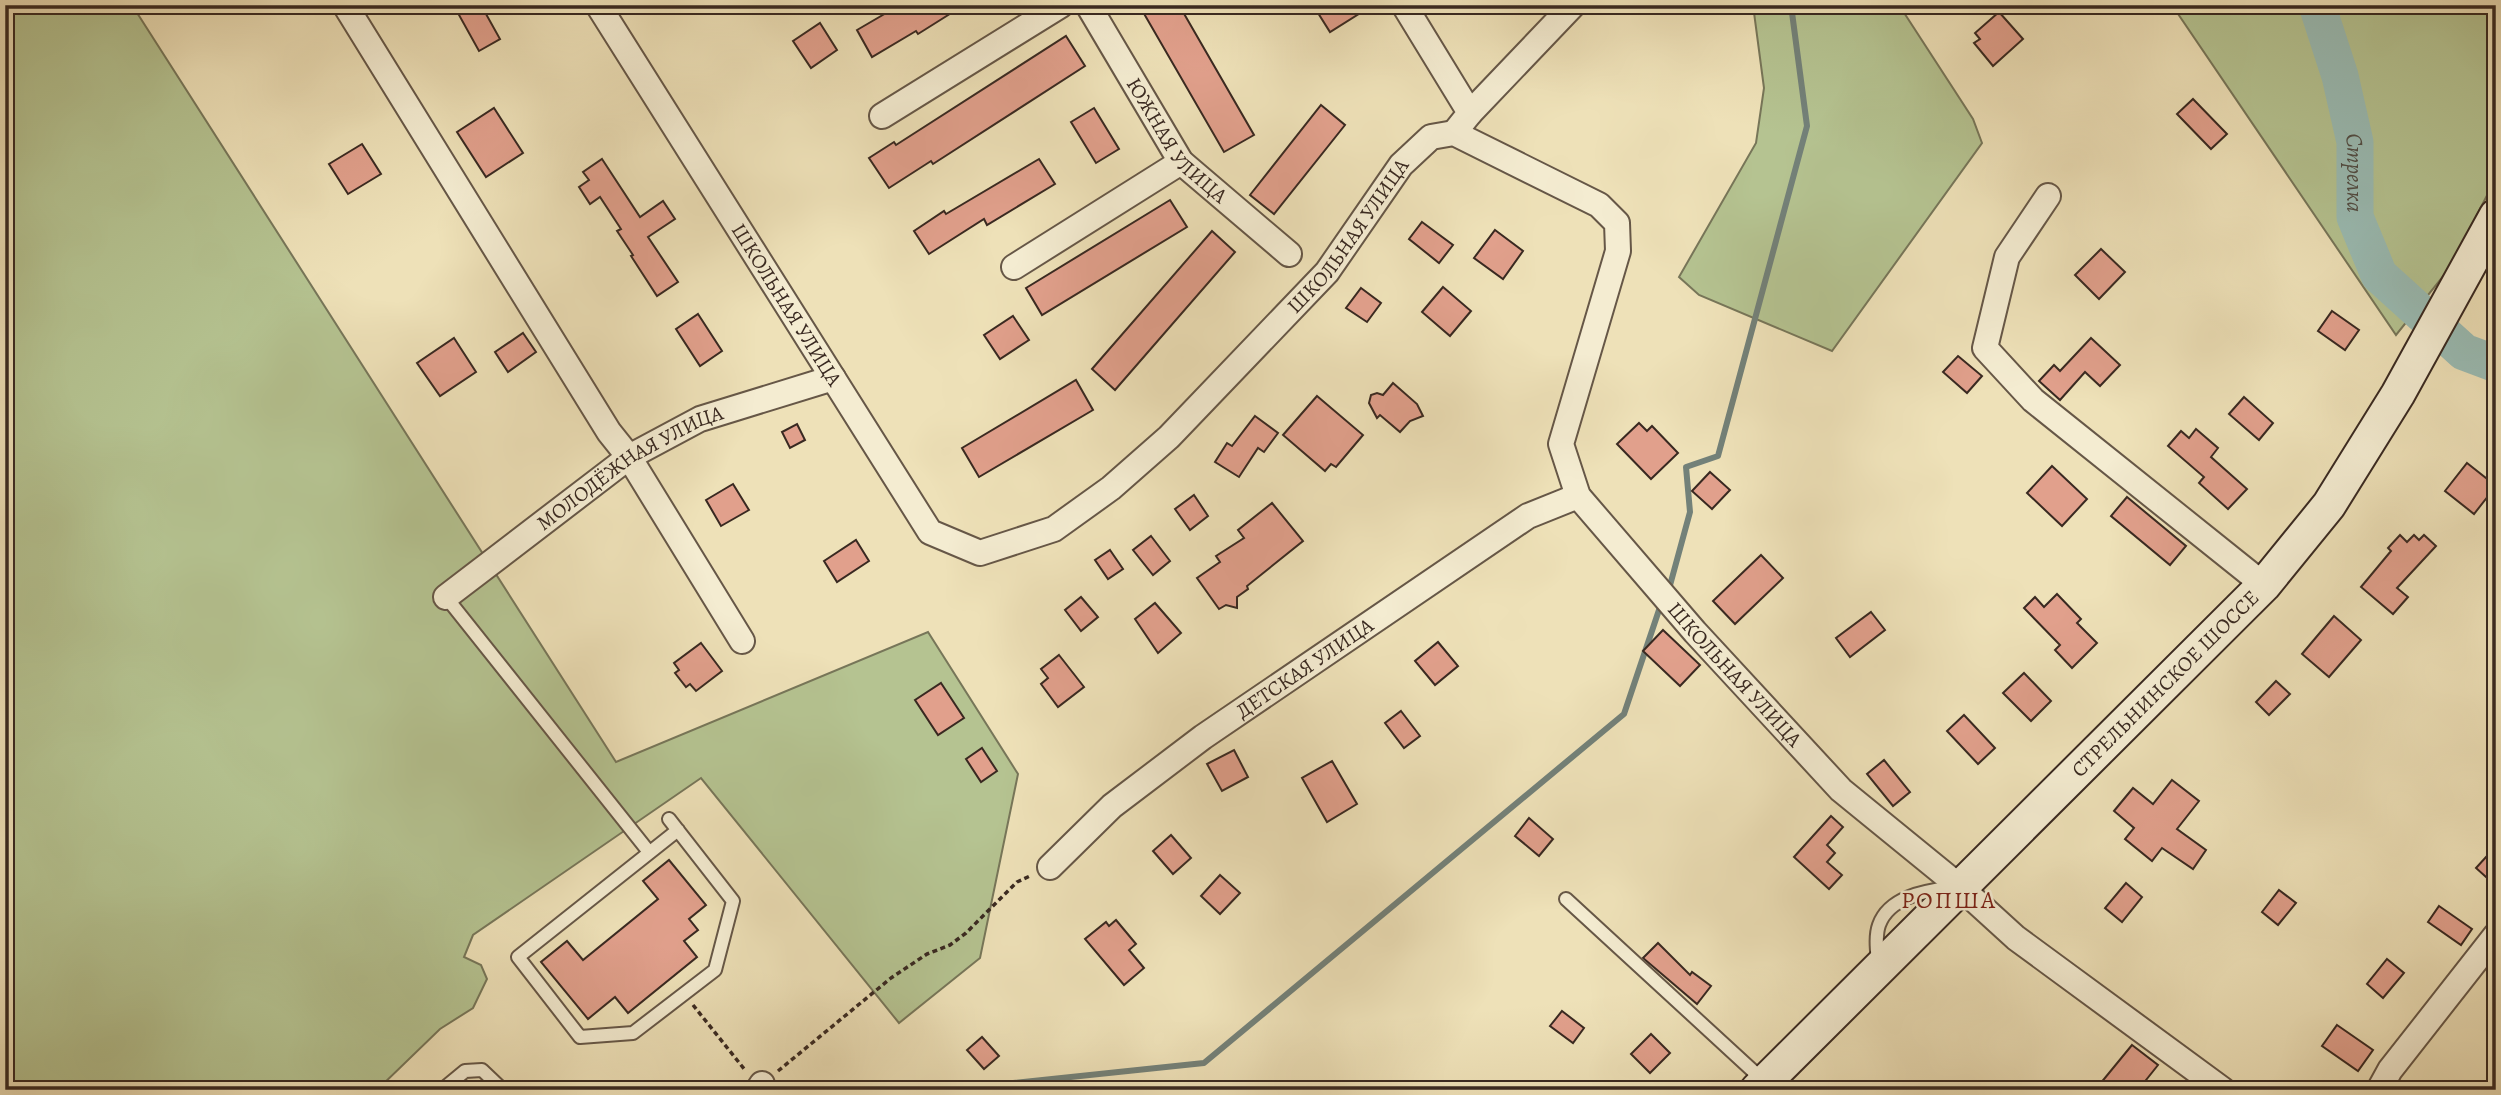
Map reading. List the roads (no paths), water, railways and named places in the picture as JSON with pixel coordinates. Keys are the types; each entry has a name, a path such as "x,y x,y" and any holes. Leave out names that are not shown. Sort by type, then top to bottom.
{"main road":[{"name":"СТРЕЛЬНИНСКОЕ ШОССЕ","path":"1761,1086 2264,585 2329,505 2399,394 2496,216"}],"street":[{"path":"345,5 742,641"},
{"name":"ШКОЛЬНАЯ УЛИЦА","path":"598,5 930,531 980,553 1054,529 1111,488 1169,437 1327,272 1401,165 1430,137 1454,133 1599,205 1617,223 1618,251 1561,444 1578,495 1695,632 1842,790 1960,887 2016,938 2223,1090"},
{"path":"882,116 1061,5"},
{"name":"ЮЖНАЯ УЛИЦА","path":"1088,5 1181,162 1289,254"},
{"path":"1404,5 1470,113"},
{"path":"1454,133 1573,5"},
{"path":"1014,267 1181,162"},
{"path":"2048,196 2007,257 1985,348 2033,400 2264,585"},
{"name":"МОЛОДЁЖНАЯ УЛИЦА","path":"446,597 629,457 700,419 834,378"},
{"name":"ДЕТСКАЯ УЛИЦА","path":"1050,867 1112,806 1203,737 1528,516 1578,495"},
{"path":"2379,1090 2390,1070 2496,935"}],"lane":[{"path":"446,597 649,852"},
{"path":"669,819 678,830 733,901 715,970 633,1033 580,1037 518,957 678,830"},
{"path":"1566,899 1761,1086"},
{"path":"442,1090 465,1071 482,1070 503,1090"}],"waterway":[{"path":"1669,589 1690,512 1686,467 1718,456 1807,126 1791,5"},
{"name":"Стрелка","path":"2317,5 2340,76 2355,142 2355,217 2379,275 2464,352 2496,364"},
{"path":"997,1090 1003,1084 1204,1063 1624,714 1660,607"}],"district":[{"name":"РОПША","path":"1949,900"}]}
